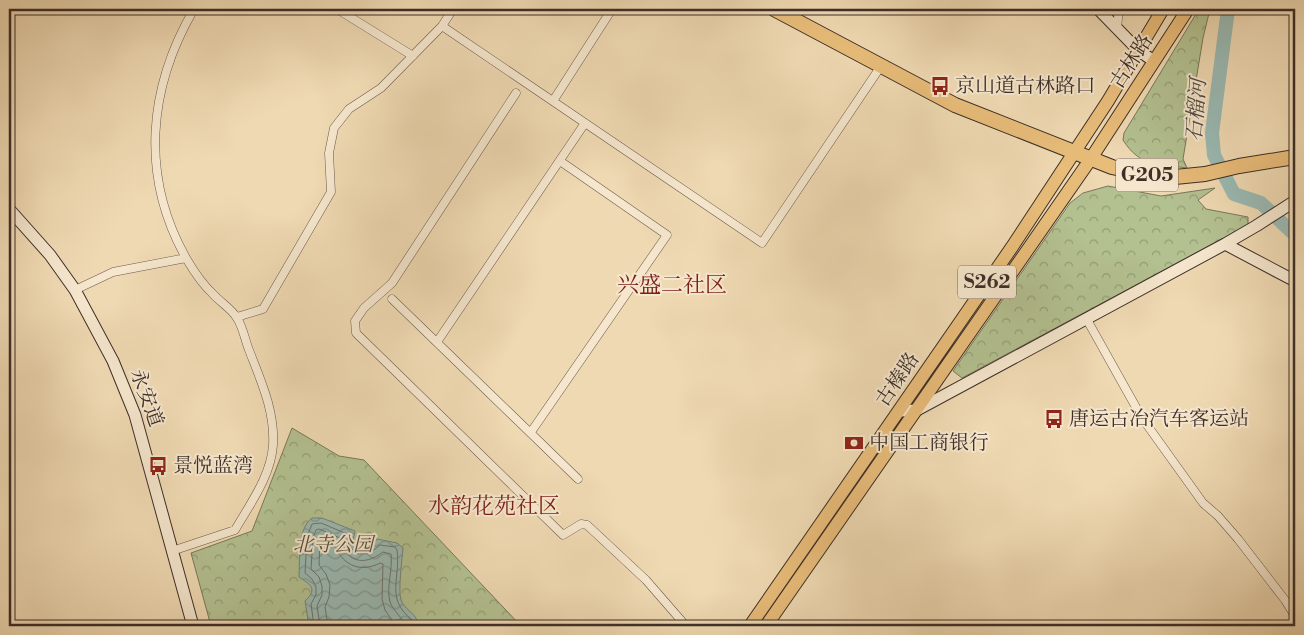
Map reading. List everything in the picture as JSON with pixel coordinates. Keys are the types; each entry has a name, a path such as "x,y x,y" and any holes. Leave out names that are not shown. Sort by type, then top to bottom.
{"highway":[{"name":"G205","path":"774,9 955,105 1090,160 1112,167 1148,175 1175,177 1205,174 1239,166 1295,157"}],"main road":[{"name":"古林路","path":"1074,153 1139,51 1163,9"},
{"name":"古林路","path":"1090,160 1188,9"},
{"name":"古榛路","path":"750,626 900,411 1074,153"},
{"name":"古榛路","path":"766,626 1090,160"}],"street":[{"path":"172,551 234,530 267,473 273,446 271,410 237,317 211,292 186,258 166,216 158,178 156,149 157,108 166,69 181,32 194,9"},
{"path":"338,9 412,56"},
{"path":"237,317 263,309 331,192 329,152 334,128 349,109 381,88 442,26 453,9"},
{"path":"553,101 612,9"},
{"path":"1098,9 1139,51 1154,61"},
{"path":"1117,28 1119,9"},
{"path":"442,26 762,243 881,66"},
{"path":"516,93 392,283 364,308 355,321 356,333 563,535 581,524 587,525 646,580 686,626"},
{"path":"437,342 585,123"},
{"path":"531,432 667,235 560,161"},
{"path":"900,411 917,410 1224,244 1256,226 1295,200"},
{"name":"永安道","path":"9,209 50,255 75,290 113,361 134,415 193,626"},
{"path":"1224,244 1295,281"},
{"path":"75,290 113,272 186,258"},
{"path":"392,299 578,479"},
{"path":"1086,318 1142,418 1203,502 1238,539 1295,616"}],"green space":[{"path":"1199,9 1210,9 1203,38 1183,159 1187,168 1150,163 1129,149 1123,140 1124,133"},
{"path":"1108,186 1161,196 1215,188 1198,200 1206,209 1248,217 1248,225 962,378 953,371 1070,203 1083,193"},
{"name":"北寺公园","path":"292,428 339,456 364,460 521,626 211,626 191,553 252,531"}],"water":[{"path":"312,518 322,518 355,531 353,541 360,549 369,548 377,539 397,543 403,548 400,595 402,603 416,618 417,621 414,626 309,626 305,601 312,590 309,584 299,577 299,562 300,545 304,529"}],"waterway":[{"name":"石榴河","path":"1228,9 1212,133 1214,155 1234,194 1261,203 1295,235"}],"place":[{"name":"京山道古林路口","path":"940,86"},
{"name":"唐运古冶汽车客运站","path":"1054,419"},
{"name":"中国工商银行","path":"854,443"},
{"name":"景悦蓝湾","path":"158,466"}],"district":[{"name":"兴盛二社区","path":"672,285"},
{"name":"水韵花苑社区","path":"494,506"}]}
